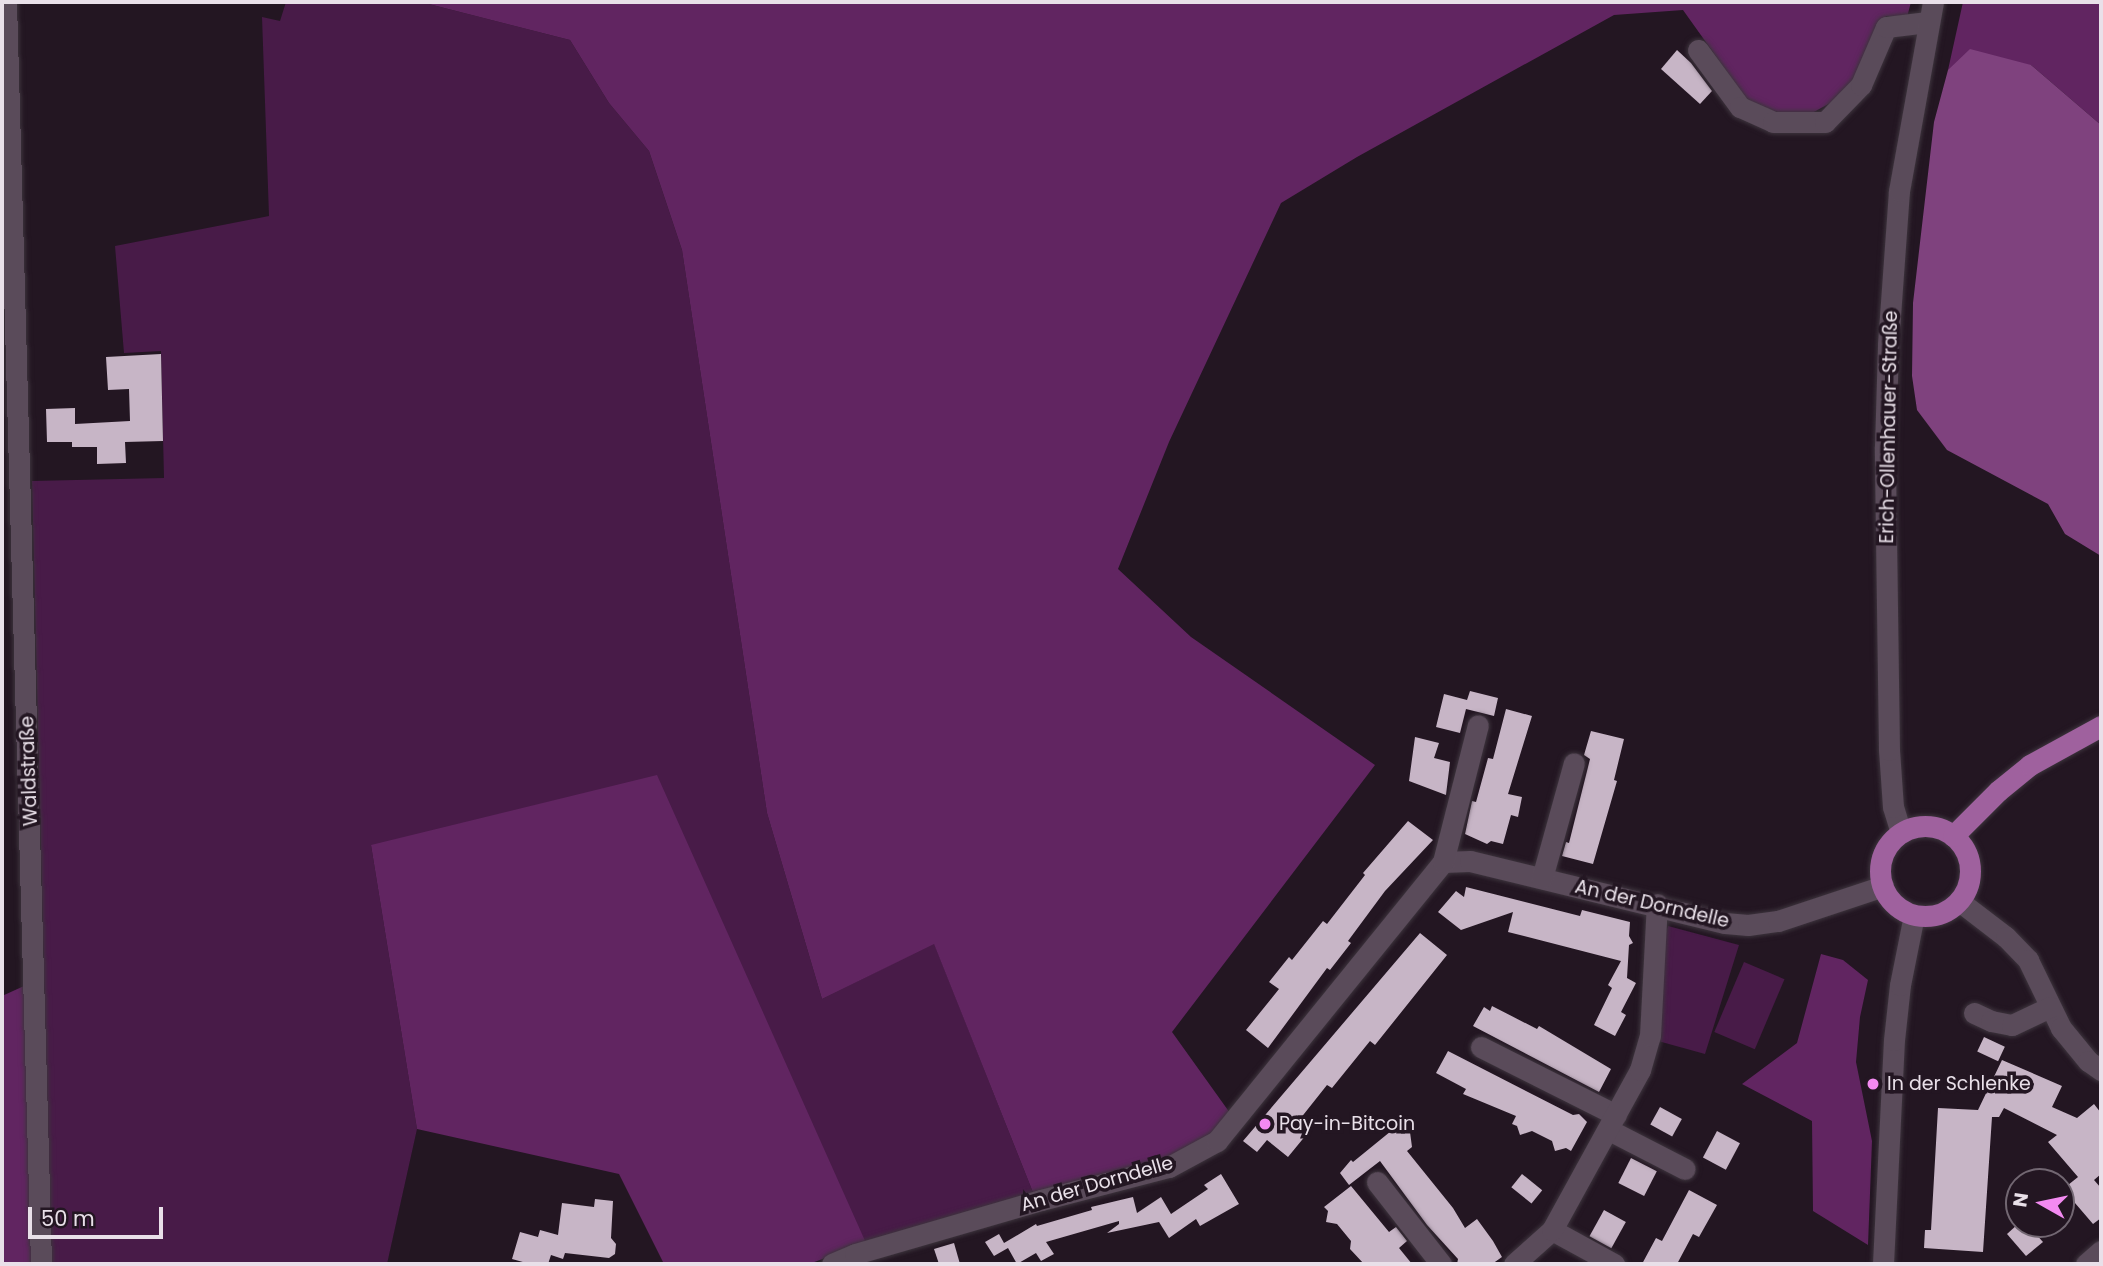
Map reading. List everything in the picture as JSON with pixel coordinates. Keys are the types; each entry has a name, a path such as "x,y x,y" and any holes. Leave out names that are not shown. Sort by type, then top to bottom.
{"main road":[{"path":"1953,836 1998,791 2030,765 2101,726"},
{"path":"1928,826 1953,836 1966,853 1970,874 1967,888 1959,901 1938,915 1913,915 1900,909 1882,886 1882,856 1890,843 1901,833 1928,826"}],"street":[{"name":"Waldstraße","path":"6,2 8,276 41,1264"},
{"name":"Erich-Ollenhauer-Straße","path":"1698,50 1740,107 1773,122 1825,122 1861,85 1886,27 1930,12 1899,191 1887,370 1885,447 1889,750 1893,807 1901,833"},
{"name":"An der Dorndelle","path":"832,1264 855,1254 1041,1199 1169,1167 1217,1141 1443,862 1479,725"},
{"path":"1542,878 1574,763"},
{"name":"An der Dorndelle","path":"1443,862 1470,861 1657,904 1725,923 1748,925 1778,921 1882,886"},
{"path":"1959,901 2006,937 2028,960 2050,1007 2073,1044 2101,1070"},
{"path":"1514,1264 1552,1230 1640,1070 1650,1036 1657,904"},
{"path":"1882,1264 1894,1040 1900,985 1913,915"},
{"path":"1974,1013 1991,1021 2012,1025 2050,1007"},
{"path":"1480,1047 1613,1122 1685,1169"},
{"path":"1377,1182 1441,1264"},
{"path":"1552,1230 1614,1264"},
{"path":"2087,1264 2101,1251"}],"shaded area":[{"path":"286,2 421,2 570,40 609,103 649,151 682,250 767,813 822,999 934,943 1034,1195 866,1243 371,845 417,1129 387,1264 51,1264 32,481 164,478 161,351 124,353 115,246 269,216 262,17 280,21"},
{"path":"421,2 1911,2 1907,17 1886,16 1845,95 1801,119 1750,104 1683,10 1614,15 1357,157 1281,203 1169,442 1118,569 1191,637 1375,765 1172,1032 1235,1120 1169,1167 1034,1195 934,944 822,999 767,813 682,250 649,151 609,103 570,40"},
{"path":"1963,2 2101,2 2101,125 2031,65 1948,70"},
{"path":"1970,49 2031,65 2101,125 2101,556 2065,534 2048,504 1947,450 1917,410 1912,376 1913,303 1934,122 1948,70"},
{"path":"657,775 866,1243 809,1264 664,1264 619,1174 417,1129 371,845"},
{"path":"1668,926 1739,945 1705,1054 1658,1041 1663,940"},
{"path":"1821,954 1843,960 1868,980 1860,1017 1856,1062 1872,1141 1868,1245 1813,1211 1812,1121 1742,1084 1797,1043"},
{"path":"1744,962 1785,979 1755,1049 1714,1032"},
{"path":"24,986 32,1264 2,1264 2,996"}],"building":[{"path":"1677,50 1691,63 1712,91 1700,104 1661,69"},
{"path":"161,354 163,441 125,442 126,463 97,464 97,447 72,447 72,442 47,442 46,409 75,408 75,424 130,421 129,389 108,390 106,357"},
{"path":"1470,691 1498,698 1494,716 1466,709 1460,733 1436,727 1444,694 1467,700"},
{"path":"1506,709 1532,716 1508,794 1522,797 1518,817 1511,815 1503,844 1491,841 1487,844 1465,834 1472,801 1476,802 1488,758 1493,759"},
{"path":"1591,731 1624,739 1614,780 1617,781 1593,864 1562,856 1566,842 1569,843 1590,759 1584,755"},
{"path":"1415,737 1439,743 1434,758 1450,762 1446,795 1409,781"},
{"path":"1408,821 1433,840 1385,891 1348,941 1351,943 1330,970 1327,968 1268,1048 1246,1030 1279,989 1269,982 1289,957 1292,960 1323,921 1327,924 1365,875 1363,873"},
{"path":"1466,887 1580,916 1582,910 1630,922 1629,936 1633,943 1629,945 1627,978 1636,983 1621,1012 1626,1015 1615,1036 1594,1025 1612,988 1608,985 1621,961 1508,932 1513,912 1461,930 1438,912 1456,891 1464,897"},
{"path":"1420,933 1447,955 1375,1045 1370,1041 1332,1088 1327,1085 1300,1119 1311,1129 1288,1157 1267,1140 1257,1152 1243,1141"},
{"path":"1492,1006 1537,1029 1539,1026 1611,1069 1599,1092 1473,1026 1484,1007 1490,1011"},
{"path":"1984,1037 2005,1047 1998,1061 1977,1052"},
{"path":"1448,1051 1573,1115 1579,1114 1587,1122 1571,1151 1566,1148 1555,1151 1552,1141 1532,1131 1520,1135 1517,1126 1512,1124 1516,1116 1463,1094 1466,1089 1436,1073"},
{"path":"2002,1060 2062,1086 2052,1107 2077,1118 2094,1104 2101,1113 2101,1174 2094,1180 2101,1188 2101,1218 2093,1224 2075,1203 2075,1179 2078,1177 2075,1168 2070,1168 2048,1142 2057,1135 2004,1108 1999,1117 1992,1117 1983,1252 1924,1248 1925,1230 1931,1230 1938,1108 1978,1110"},
{"path":"1660,1107 1682,1119 1672,1137 1650,1124"},
{"path":"1396,1127 1400,1131 1410,1132 1412,1147 1407,1151 1453,1208 1465,1228 1477,1219 1502,1257 1492,1264 1457,1264 1458,1259 1427,1225 1380,1161 1349,1185 1340,1173 1351,1160 1353,1162"},
{"path":"1717,1131 1740,1143 1726,1170 1703,1157"},
{"path":"1631,1158 1657,1171 1644,1196 1618,1183"},
{"path":"1221,1174 1239,1204 1200,1226 1196,1219 1169,1238 1159,1222 1107,1233 1119,1224 1119,1221 1046,1242 1054,1254 1041,1261 1036,1253 1017,1264 1008,1248 994,1256 985,1242 999,1234 1004,1243 1036,1224 1037,1226 1092,1210 1091,1207 1133,1197 1137,1213 1161,1197 1171,1214 1208,1189 1204,1185"},
{"path":"1522,1174 1542,1190 1532,1204 1511,1187"},
{"path":"1351,1186 1389,1232 1396,1227 1407,1241 1399,1248 1412,1264 1364,1264 1350,1249 1351,1241 1337,1224 1326,1222 1328,1211 1324,1207"},
{"path":"1689,1190 1717,1205 1699,1237 1693,1234 1677,1264 1642,1264 1656,1238 1662,1241"},
{"path":"595,1199 613,1201 611,1238 616,1244 615,1254 609,1258 565,1253 563,1259 551,1255 548,1264 530,1264 512,1259 520,1232 538,1237 540,1230 558,1235 562,1203 594,1207"},
{"path":"1604,1210 1626,1222 1611,1248 1589,1236"},
{"path":"2010,1238 2039,1238 2043,1242 2026,1256"},
{"path":"954,1243 960,1264 939,1264 934,1249"}],"place":[{"name":"In der Schlenke","path":"1873,1084"},
{"name":"Pay-in-Bitcoin","path":"1265,1124"}]}
